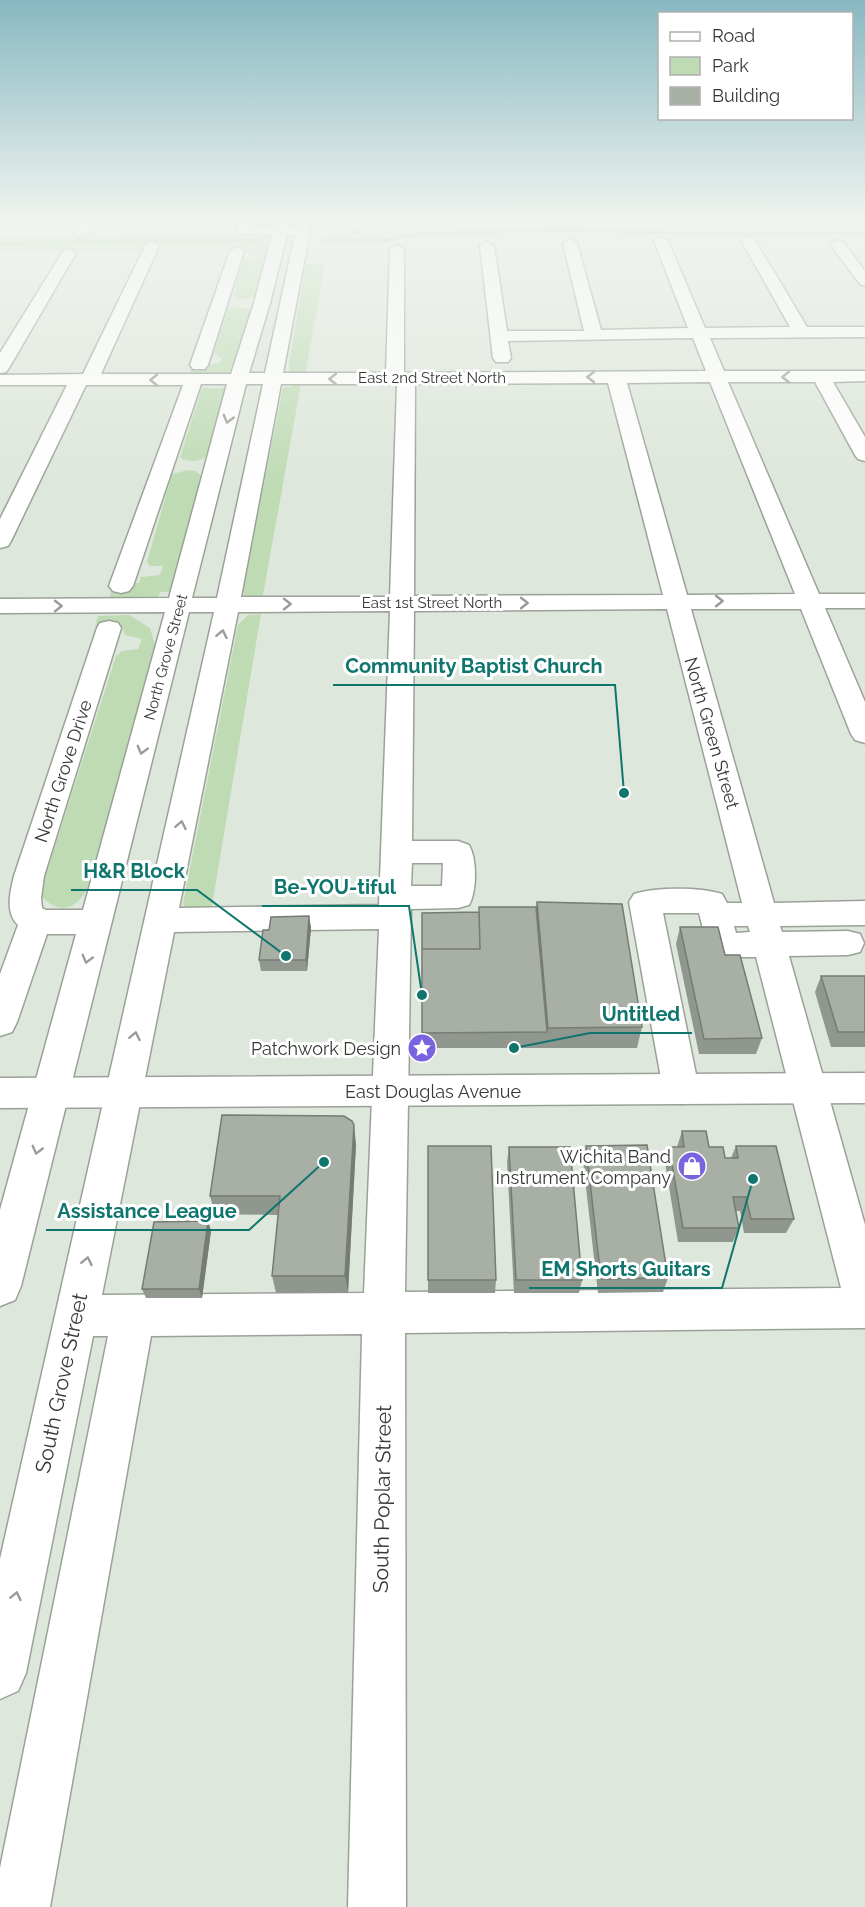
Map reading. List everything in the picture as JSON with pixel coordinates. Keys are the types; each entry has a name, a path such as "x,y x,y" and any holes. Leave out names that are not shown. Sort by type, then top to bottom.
{"street":[{"path":"0,368 35,310"},
{"path":"0,541 120,310"},
{"name":"North Grove Drive","path":"0,1022 29,876 116,606 218,310"},
{"name":"North Grove Street","path":"52,1094 180,604 198,467 238,379 260,310"},
{"path":"123,1093 288,310"},
{"name":"South Poplar Street","path":"377,1907 384,1312 402,603 398,310"},
{"path":"496,310 505,378"},
{"path":"587,310 594,336"},
{"path":"690,310 865,734"},
{"path":"789,310 802,333"},
{"path":"499,336 865,332"},
{"name":"East 2nd Street North","path":"0,380 84,380 197,372 238,379 865,376"},
{"path":"821,376 865,455"},
{"name":"North Green Street","path":"616,377 865,1299"},
{"path":"163,467 198,467"},
{"name":"East 1st Street North","path":"0,606 865,601"},
{"path":"116,606 143,614 158,626 164,634 168,650"},
{"path":"160,920 395,908 458,897 458,852 396,852"},
{"path":"681,1089 645,902 711,902 715,915 766,929 848,944"},
{"path":"22,908 42,922 97,922"},
{"path":"766,929 865,913"},
{"name":"East Douglas Avenue","path":"0,1093 865,1088"},
{"name":"South Grove Street","path":"0,1673 123,1093"},
{"path":"0,1286 52,1094"},
{"path":"76,1316 865,1308"},
{"path":"21,1907 134,1315"}],"green space":[{"path":"228,310 252,310 235,369 221,375 189,375 191,370 208,369 210,365 221,362 222,358 214,354"},
{"path":"298,310 317,310 305,376 290,372 289,365"},
{"path":"293,384 301,384 262,600 249,599 244,595 243,590 283,387 292,387"},
{"path":"202,388 228,388 210,454 199,460 191,461 180,457"},
{"path":"188,470 196,471 203,478 172,592 160,592 158,598 109,599 114,583 139,583 141,577 160,575 163,566 150,566 147,562 172,474"},
{"path":"261,614 211,911 186,911 183,904 238,625 248,615"},
{"path":"129,615 150,628 155,645 154,655 88,887 74,905 61,908 48,903 42,897 44,880 116,656 122,651 138,649 142,639 125,635 122,627 95,627 98,616"}],"building":[{"path":"537,902 622,904 642,1027 548,1028"},
{"path":"479,907 536,907 547,1032 422,1033 422,949 480,949"},
{"path":"479,912 480,949 422,949 422,913"},
{"path":"309,916 306,960 259,960 263,930 269,930 271,917"},
{"path":"680,927 718,927 725,955 740,955 762,1038 704,1039"},
{"path":"821,976 865,976 865,1032 838,1032"},
{"path":"222,1115 344,1116 352,1121 354,1125 345,1276 272,1276 280,1196 210,1196"},
{"path":"682,1131 706,1131 709,1147 723,1147 725,1158 738,1158 736,1146 776,1146 794,1219 751,1219 746,1197 733,1197 739,1228 683,1228 669,1147 684,1147"},
{"path":"647,1145 668,1278 601,1279 586,1146"},
{"path":"428,1146 491,1146 496,1280 428,1280"},
{"path":"509,1147 570,1147 582,1280 516,1280"},
{"path":"208,1221 199,1289 142,1289 154,1222"}],"place":[{"name":"Community Baptist Church","path":"624,793"},
{"name":"H&R Block","path":"286,956"},
{"name":"Be-YOU-tiful","path":"422,995"},
{"name":"Patchwork Design","path":"422,1048"},
{"name":"Untitled","path":"514,1048"},
{"name":"Assistance League","path":"324,1162"},
{"name":"Wichita Band Instrument Company","path":"692,1166"},
{"name":"EM Shorts Guitars","path":"753,1179"}]}
